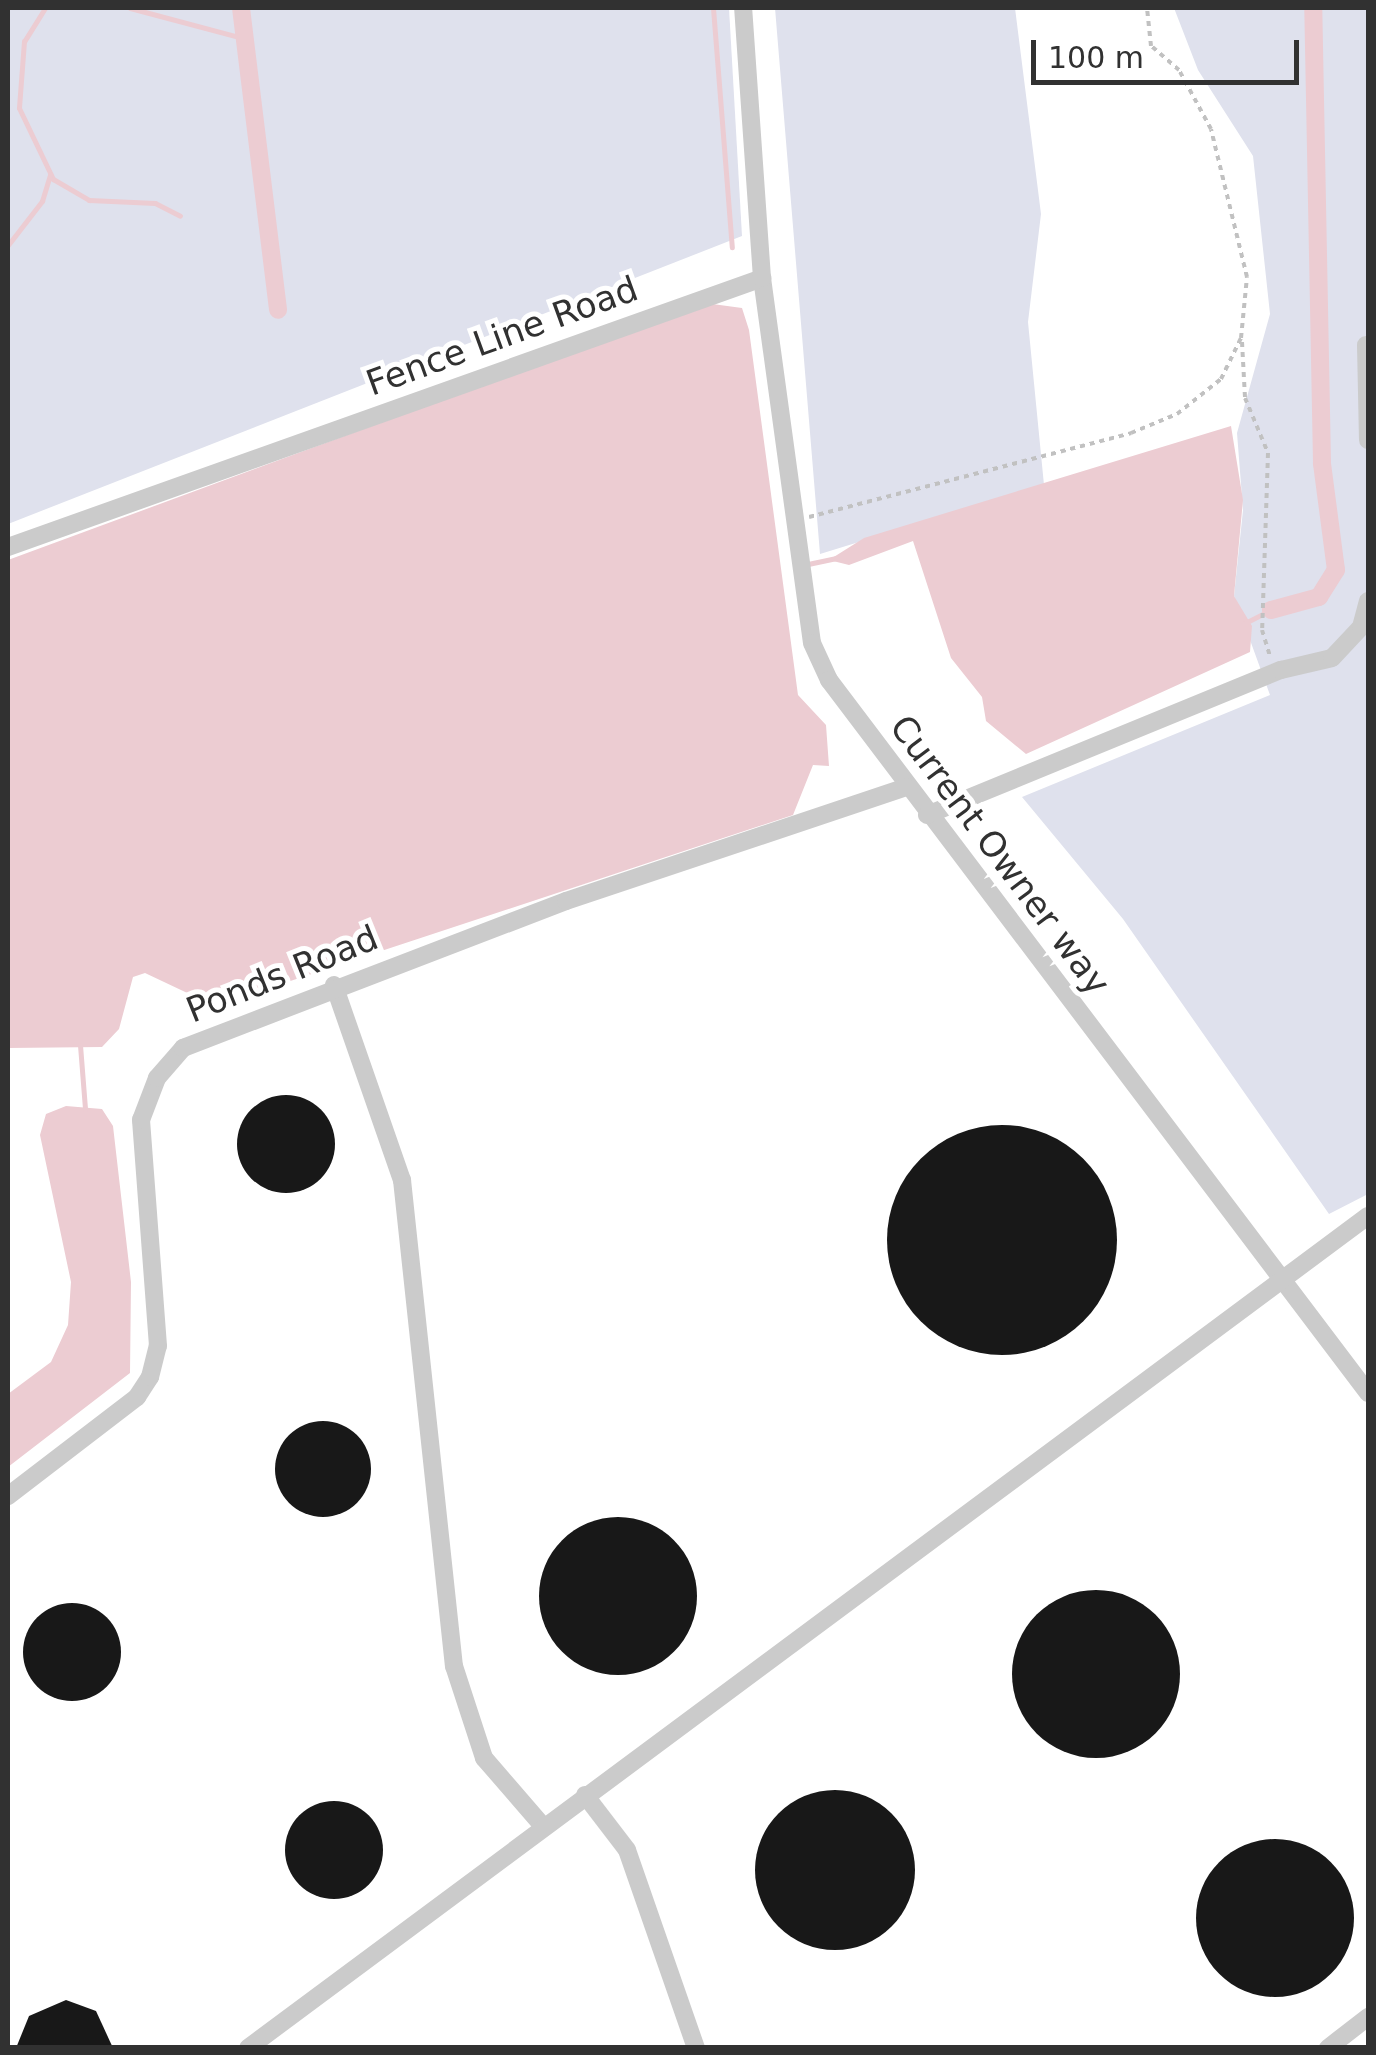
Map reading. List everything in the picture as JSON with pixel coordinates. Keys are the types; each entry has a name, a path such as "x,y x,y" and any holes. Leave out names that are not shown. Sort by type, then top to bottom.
{"street":[{"path":"743,8 762,278"},
{"name":"Current Owner way","path":"762,278 812,643 830,680 927,815 1368,1393"},
{"name":"Fence Line Road","path":"8,546 762,278"},
{"path":"1366,345 1368,440"},
{"path":"927,815 1281,670 1332,658 1361,627 1368,601"},
{"name":"Ponds Road","path":"8,1496 137,1397 150,1377 158,1346 141,1120 157,1078 184,1048 334,986 906,787"},
{"path":"334,986 402,1180 454,1666 484,1758 543,1826"},
{"path":"248,2048 1368,1216"},
{"path":"585,1796 627,1850 696,2048"},
{"path":"1328,2048 1368,2017"}],"path":[{"path":"1147,8 1152,46 1179,70 1210,129 1247,278 1241,338 1245,398 1268,453 1262,630 1281,670"},
{"path":"796,523 840,504 1034,464 1177,414 1221,379 1241,338"}],"shaded area":[{"path":"8,8 729,8 742,236 8,524"},
{"path":"775,8 1015,8 1041,214 1028,322 1044,485 820,554"},
{"path":"1174,8 1368,8 1368,1194 1329,1214 1123,919 1022,797 1270,695 1234,596 1243,510 1237,433 1270,314 1253,156 1198,70"},
{"path":"705,303 742,308 749,330 798,695 826,725 829,766 813,765 793,815 230,1001 200,999 145,973 133,977 119,1029 102,1047 8,1048 8,560"},
{"path":"1231,426 1243,500 1234,596 1252,626 1250,652 1026,754 986,721 982,697 951,658 913,541 849,565 829,560 864,538"},
{"path":"66,1106 102,1109 113,1126 131,1282 130,1373 8,1467 8,1394 51,1362 68,1325 71,1282 40,1135 46,1114"}],"building":[{"path":"286,1095 305,1099 320,1110 331,1125 335,1144 331,1163 320,1178 305,1189 286,1193 267,1189 252,1178 241,1163 237,1144 241,1125 252,1110 267,1099"},
{"path":"1002,1125 1046,1133 1084,1158 1109,1196 1117,1240 1109,1284 1084,1322 1046,1347 1002,1355 958,1347 920,1322 895,1284 887,1240 895,1196 920,1158 958,1133"},
{"path":"323,1421 341,1424 357,1435 368,1451 368,1487 357,1503 341,1514 323,1517 305,1514 289,1503 278,1487 275,1469 278,1451 289,1435 305,1424"},
{"path":"618,1517 648,1523 674,1540 691,1566 697,1596 691,1626 674,1652 648,1669 618,1675 588,1669 562,1652 545,1626 539,1596 545,1566 562,1540 588,1523"},
{"path":"1096,1590 1128,1596 1156,1614 1174,1642 1180,1674 1174,1706 1156,1734 1128,1752 1096,1758 1064,1752 1036,1734 1018,1706 1012,1674 1018,1642 1036,1614 1064,1596"},
{"path":"72,1603 99,1611 113,1625 121,1652 113,1679 99,1693 72,1701 45,1693 31,1679 23,1652 31,1625 45,1611"},
{"path":"835,1790 865,1796 891,1814 909,1840 915,1870 909,1900 891,1926 865,1944 835,1950 805,1944 779,1926 761,1900 755,1870 761,1840 779,1814 805,1796"},
{"path":"334,1801 353,1805 369,1815 379,1831 383,1850 379,1869 369,1885 353,1895 334,1899 315,1895 299,1885 289,1869 285,1850 289,1831 299,1815 315,1805"},
{"path":"1275,1839 1305,1845 1331,1862 1348,1888 1354,1918 1348,1948 1331,1974 1305,1991 1275,1997 1245,1991 1219,1974 1202,1948 1196,1918 1202,1888 1219,1862 1245,1845"},
{"path":"66,2000 96,2011 113,2048 16,2048 29,2016"}],"waterway":[{"path":"45,8 24,41 19,108 53,179 89,200 155,203 180,216"},
{"path":"130,8 243,38"},
{"path":"241,8 278,310"},
{"path":"713,8 732,247"},
{"path":"1271,610 1319,597 1336,570 1322,463 1313,8"},
{"path":"8,245 42,201 50,174"},
{"path":"808,564 836,558"},
{"path":"1243,624 1271,610"},
{"path":"80,1045 85,1109"}]}
